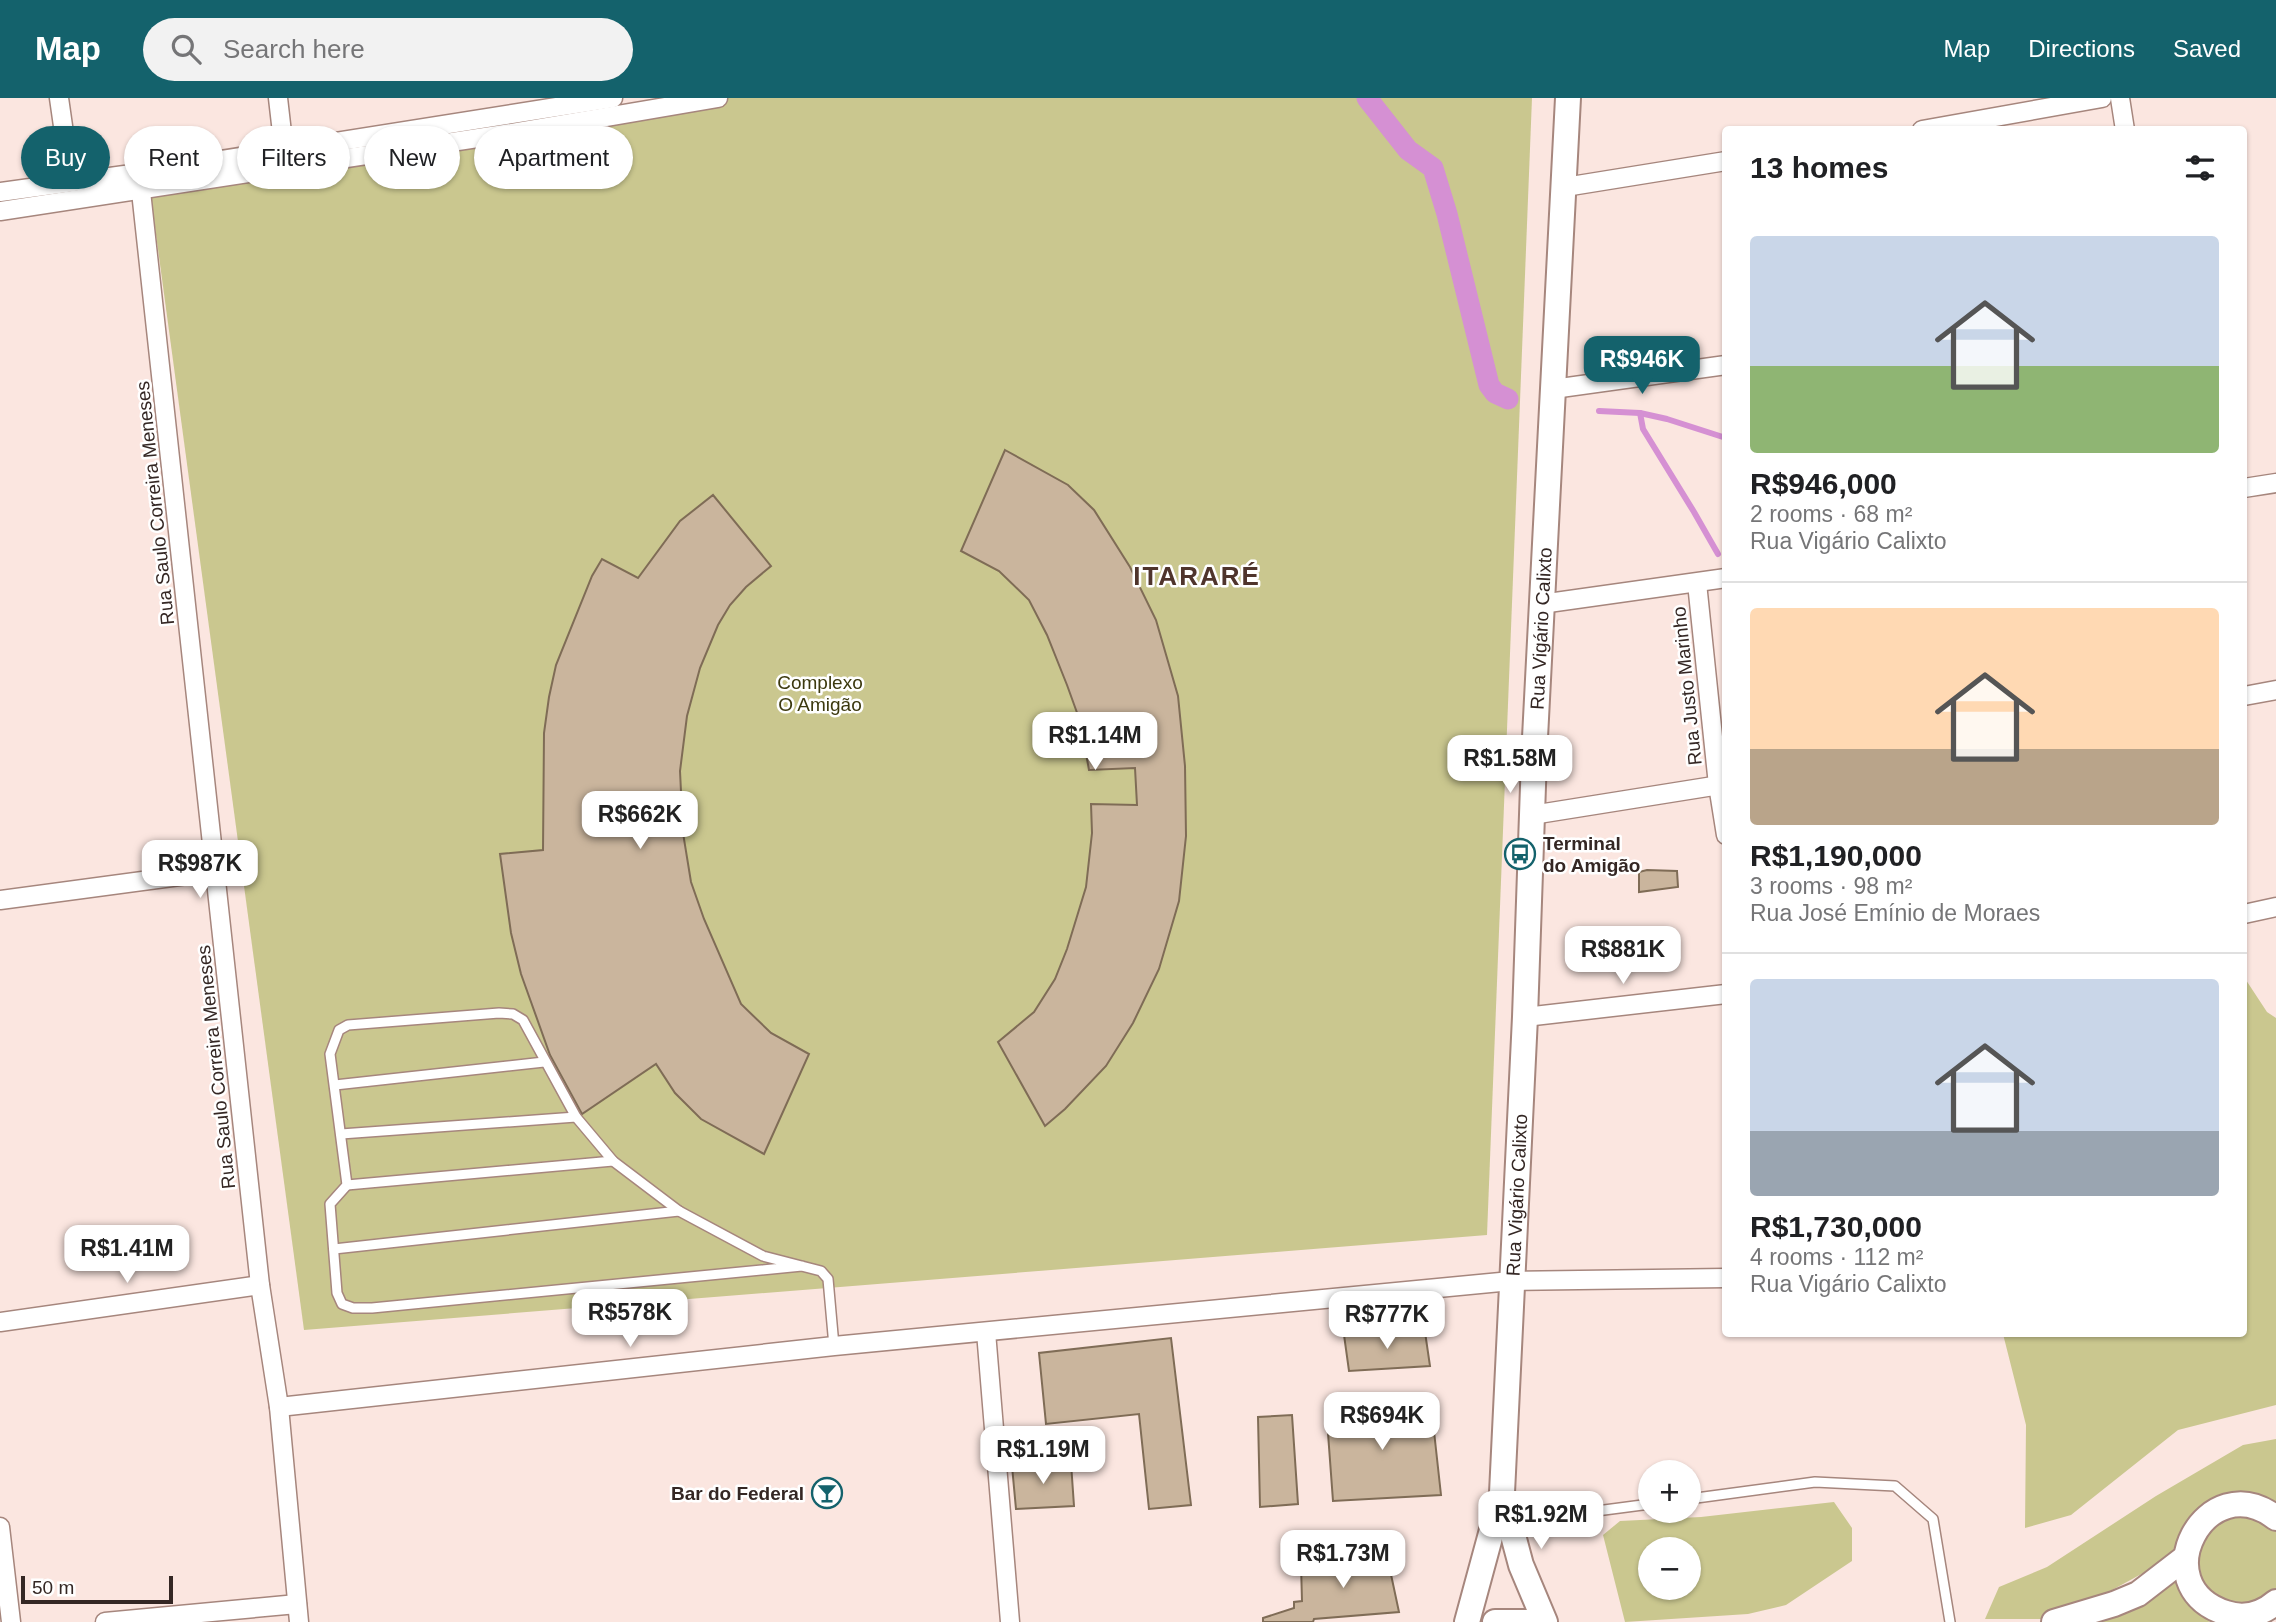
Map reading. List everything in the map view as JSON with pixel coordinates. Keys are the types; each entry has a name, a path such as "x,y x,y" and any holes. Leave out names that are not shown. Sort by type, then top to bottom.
{"main road":[{"name":"Rua Vigário Calixto","path":"1466,1622 1502,1493 1525,1017 1541,604 1568,98"},
{"name":"Rua Vigário Calixto","path":"1502,1493 1521,1565 1545,1622"},
{"path":"2256,1615 2224,1612 2207,1604 2195,1591 2187,1574 2186,1557 2193,1533 2210,1514 2225,1507 2241,1505 2270,1510"},
{"path":"2054,1622 2138,1594 2186,1557"},
{"path":"1495,1622 1530,1622"}],"street":[{"path":"59,98 63,126"},
{"path":"278,98 281,126"},
{"path":"350,143 514,106 613,98"},
{"path":"553,126 718,98"},
{"path":"1952,126 2102,98"},
{"path":"2120,98 2124,126"},
{"path":"514,106 517,126"},
{"path":"350,150 474,137"},
{"path":"1565,187 1722,162"},
{"path":"0,211 124,185"},
{"path":"0,192 24,189"},
{"name":"Rua Saulo Correira Meneses","path":"141,189 260,1285 279,1407 298,1613"},
{"path":"1553,389 1722,366"},
{"path":"2247,488 2276,483"},
{"path":"1541,604 1722,579"},
{"name":"Rua Justo Marinho","path":"1697,583 1722,785"},
{"path":"2247,695 2276,690"},
{"path":"1532,815 1722,785"},
{"path":"0,900 217,872"},
{"path":"2247,913 2276,907"},
{"path":"1525,1017 1722,994"},
{"path":"279,1407 834,1346 1511,1281 1722,1278"},
{"path":"0,1322 260,1285"},
{"path":"986,1332 1010,1622"},
{"path":"0,1527 11,1622"},
{"path":"105,1622 298,1613"}],"lane":[{"path":"347,1185 330,1054 338,1030 348,1025 513,1014 523,1020 576,1117 613,1161 679,1211 763,1256 821,1271 828,1279 834,1346"},
{"path":"335,1085 544,1062"},
{"path":"341,1133 576,1117"},
{"path":"613,1161 347,1185 330,1204 337,1293 342,1304 353,1308 802,1266"},
{"path":"334,1249 679,1211"},
{"path":"1701,1497 1815,1482 1895,1486 1933,1519 1950,1622"},
{"path":"1510,1523 1638,1506"}],"green space":[{"name":"Complexo O Amigão","path":"713,98 1532,98 1487,1235 304,1330 150,190 223,189 223,178 237,176 237,189 350,189 350,157 364,155 364,189 460,189 460,139 474,137 474,189 633,189 633,126 542,126"},
{"path":"2247,982 2267,1012 2276,1018 2276,1405 2178,1430 2071,1515 2025,1528 2026,1425 2004,1337 2247,1337"},
{"path":"2276,1439 2276,1501 2238,1493 2197,1510 2167,1560 2059,1619 1985,1619 1999,1587 2047,1567 2156,1496 2243,1445"},
{"path":"1834,1502 1852,1528 1852,1561 1786,1605 1748,1614 1625,1622 1603,1535 1620,1521 1701,1523 1701,1517"},
{"path":"2227,1510 2276,1524 2276,1594 2229,1610 2195,1577 2199,1531"},
{"path":"2182,1567 2227,1617 2208,1622 2068,1622"}],"building":[{"path":"1005,450 1068,485 1094,510 1130,567 1156,620 1178,696 1185,766 1186,836 1179,901 1159,969 1133,1023 1106,1066 1045,1126 998,1042 1034,1012 1055,979 1067,949 1086,887 1092,833 1091,804 1137,805 1135,768 1089,770 1080,721 1047,635 1029,600 999,571 961,551"},
{"path":"713,495 771,566 730,605 718,625 700,668 687,716 680,771 683,833 691,882 741,1004 771,1033 809,1054 764,1154 701,1119 675,1093 656,1064 582,1114 550,1055 521,974 511,933 500,854 543,850 544,733 549,697 556,665 592,576 602,559 638,578 680,521"},
{"path":"1677,871 1678,887 1639,892 1639,872"},
{"path":"1425,1332 1430,1366 1349,1371 1344,1335"},
{"path":"1171,1338 1191,1505 1149,1509 1139,1414 1046,1424 1039,1353"},
{"path":"1431,1404 1441,1495 1333,1501 1326,1406"},
{"path":"1292,1415 1298,1504 1260,1507 1258,1417"},
{"path":"1071,1463 1074,1506 1016,1509 1012,1466"},
{"path":"1386,1551 1399,1612 1314,1619 1313,1622 1263,1622 1263,1618 1294,1608 1294,1602 1302,1601 1301,1564"}],"waterway":[{"path":"1367,98 1408,150 1433,168 1489,385 1495,393 1508,399"},
{"path":"1599,411 1640,413 1722,437"},
{"path":"1640,413 1643,429 1718,554"}],"place":[{"name":"Terminal do Amigão","path":"1520,854"},
{"name":"Bar do Federal","path":"827,1493"}],"district":[{"name":"ITARARÉ","path":"1197,576"}]}
